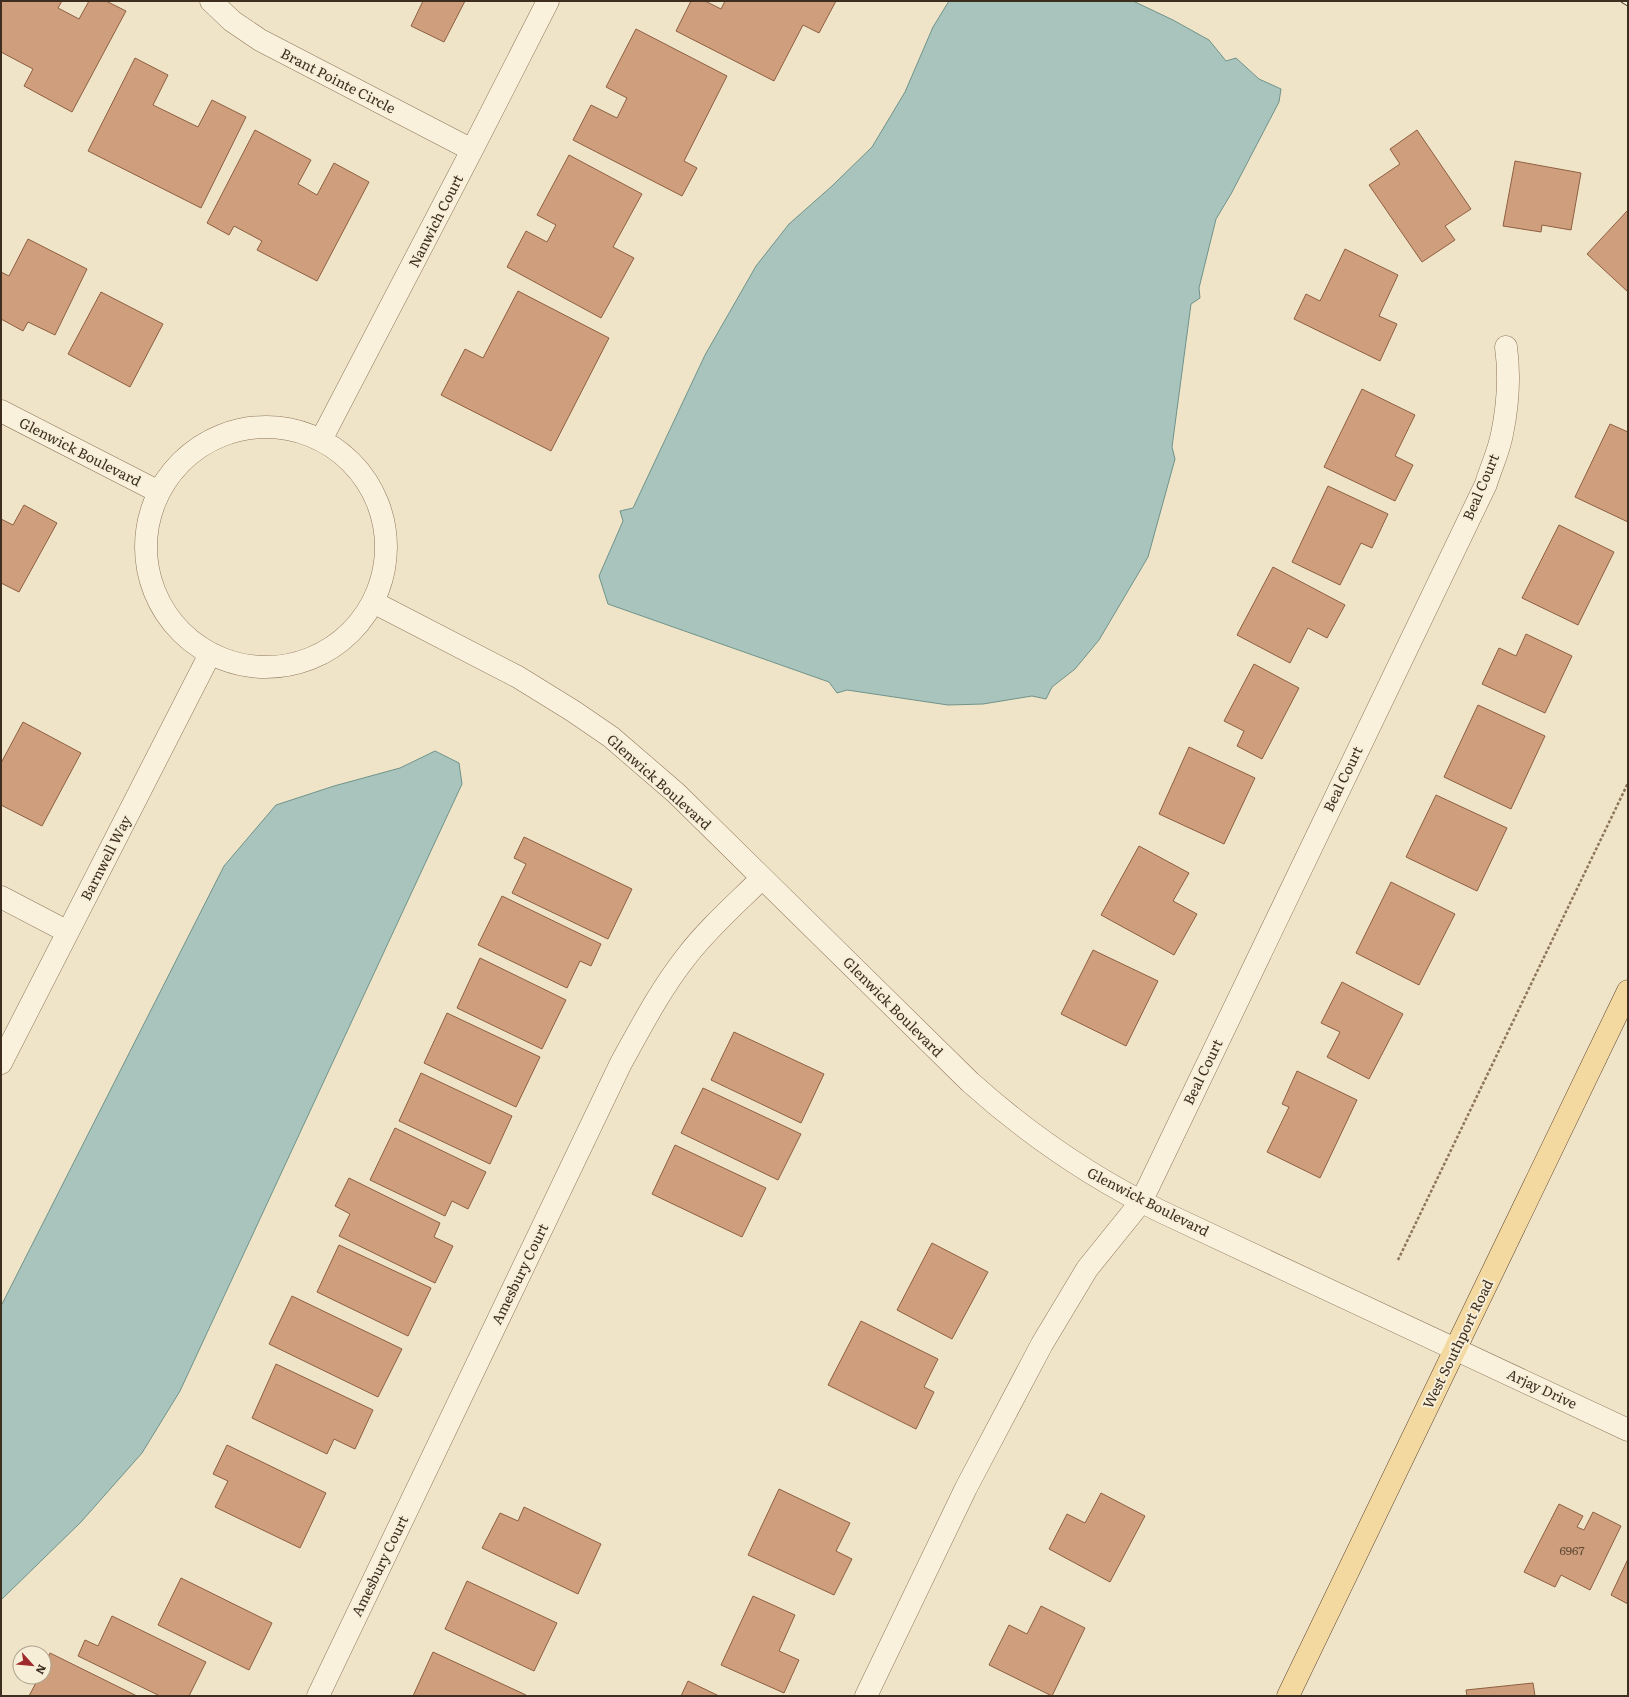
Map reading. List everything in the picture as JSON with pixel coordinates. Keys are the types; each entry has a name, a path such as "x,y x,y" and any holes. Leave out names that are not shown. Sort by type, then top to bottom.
{"main road":[{"name":"West Southport Road","path":"1288,1696 1628,991"}],"street":[{"name":"Brant Pointe Circle","path":"211,1 232,21 260,40 472,150"},
{"name":"Nanwich Court","path":"321,440 548,1"},
{"name":"Beal Court","path":"866,1696 966,1488 1042,1344 1087,1270 1141,1202 1486,484 1502,435 1508,401 1509,366 1506,347"},
{"name":"Glenwick Boulevard","path":"1,411 159,492"},
{"path":"265,427 294,430 321,440 347,458 358,469 375,496 380,510 386,541 386,557 383,573 373,602 366,614 348,635 327,651 302,662 262,668 236,664 210,654 176,627 168,616 154,590 147,563 147,534 153,505 159,492 166,480 186,458 210,441 223,435 244,429 265,427"},
{"name":"Glenwick Boulevard","path":"373,602 518,677 573,711 604,733 676,793 950,1063 993,1103 1062,1155 1141,1202 1455,1348"},
{"name":"Barnwell Way","path":"1,1062 210,654"},
{"name":"Amesbury Court","path":"318,1696 617,1071 644,1020 686,957 714,923 762,878"},
{"path":"1,897 68,932"},
{"name":"Arjay Drive","path":"1455,1348 1628,1430"}],"path":[{"path":"1398,1260 1628,783"}],"water":[{"path":"949,1 1133,1 1173,20 1209,40 1226,61 1236,58 1259,79 1281,89 1279,102 1231,194 1216,219 1199,288 1200,298 1191,304 1172,447 1175,459 1148,557 1099,640 1075,669 1052,687 1046,699 1032,696 983,704 948,705 847,690 837,693 829,682 608,604 599,576 623,521 620,511 633,508 705,355 756,266 789,224 832,186 872,147 905,92 933,27"},
{"path":"435,751 459,763 462,784 180,1391 142,1453 81,1522 1,1600 1,1306 224,866 276,805 334,786 400,768"}],"building":[{"path":"1,1 62,1 58,8 79,19 89,1 106,1 126,11 72,112 24,86 33,69 1,52"},
{"path":"423,1 465,1 444,42 411,26"},
{"path":"691,1 705,1 721,9 725,1 836,1 819,33 803,25 774,81 676,31"},
{"path":"636,29 727,76 684,161 697,168 682,196 573,140 591,105 617,118 627,98 606,87"},
{"path":"135,58 168,75 153,105 198,127 212,100 246,117 201,208 88,151"},
{"path":"255,130 311,160 298,184 317,195 334,163 369,182 317,281 257,250 262,241 234,226 229,235 207,223"},
{"path":"1417,130 1471,209 1445,226 1455,240 1422,262 1369,185 1400,164 1390,149"},
{"path":"569,155 642,194 613,247 634,258 601,318 507,267 526,231 547,242 556,225 537,215"},
{"path":"1515,161 1581,173 1571,230 1542,225 1541,232 1503,226"},
{"path":"1628,210 1628,292 1587,254"},
{"path":"28,239 87,269 55,335 28,322 23,331 1,319 1,272 9,276"},
{"path":"1345,249 1398,275 1379,316 1397,324 1380,361 1294,319 1306,294 1320,301"},
{"path":"518,291 609,338 551,451 441,395 465,349 483,358"},
{"path":"101,292 163,324 130,387 68,354"},
{"path":"1362,389 1415,415 1395,456 1413,465 1395,501 1324,467"},
{"path":"1610,424 1628,432 1628,522 1575,497"},
{"path":"1328,486 1388,514 1372,548 1361,543 1340,585 1292,562"},
{"path":"24,505 57,523 19,592 1,583 1,519 13,525"},
{"path":"1559,525 1614,552 1578,625 1522,598"},
{"path":"1273,567 1345,605 1327,638 1308,628 1290,663 1237,635"},
{"path":"1526,634 1572,656 1545,713 1482,684 1499,648 1516,656"},
{"path":"1254,664 1299,688 1262,759 1237,746 1244,731 1224,721"},
{"path":"1478,705 1545,736 1511,809 1444,777"},
{"path":"23,722 81,753 42,826 1,805 1,763"},
{"path":"1189,747 1255,778 1224,844 1159,814"},
{"path":"1436,795 1507,828 1477,891 1406,857"},
{"path":"524,837 632,889 608,939 512,893 526,864 514,858"},
{"path":"1139,846 1189,873 1173,901 1197,914 1174,955 1101,915"},
{"path":"1391,882 1455,914 1419,985 1356,953"},
{"path":"502,896 601,944 591,966 580,961 567,988 478,945"},
{"path":"1093,950 1158,981 1126,1046 1061,1014"},
{"path":"480,958 566,1000 542,1049 457,1008"},
{"path":"1342,982 1403,1014 1369,1079 1327,1057 1340,1032 1321,1023"},
{"path":"447,1013 540,1057 516,1107 424,1063"},
{"path":"734,1032 824,1074 801,1123 711,1080"},
{"path":"1297,1071 1357,1100 1320,1178 1267,1152 1289,1107 1282,1104"},
{"path":"421,1073 512,1116 490,1164 399,1121"},
{"path":"703,1088 801,1134 778,1180 681,1133"},
{"path":"395,1128 486,1172 468,1209 452,1201 445,1216 370,1180"},
{"path":"675,1145 766,1188 742,1237 652,1194"},
{"path":"349,1178 440,1223 434,1237 453,1246 435,1283 339,1236 350,1214 335,1206"},
{"path":"932,1243 988,1272 952,1339 897,1310"},
{"path":"339,1245 431,1288 408,1336 317,1292"},
{"path":"292,1296 402,1349 378,1397 269,1344"},
{"path":"861,1321 938,1359 924,1387 934,1392 916,1429 828,1385"},
{"path":"276,1364 373,1410 355,1449 334,1439 327,1454 252,1418"},
{"path":"227,1445 326,1493 300,1548 215,1507 228,1481 213,1474"},
{"path":"779,1489 850,1523 836,1551 852,1559 834,1595 748,1555"},
{"path":"1101,1493 1145,1516 1110,1582 1049,1549 1067,1514 1085,1523"},
{"path":"1559,1504 1583,1516 1577,1527 1584,1530 1593,1512 1621,1526 1590,1590 1561,1575 1555,1587 1524,1572"},
{"path":"524,1507 601,1544 578,1594 482,1548 500,1513 518,1521"},
{"path":"1628,1559 1628,1604 1611,1595"},
{"path":"181,1578 272,1623 249,1670 158,1625"},
{"path":"467,1581 557,1623 534,1671 445,1629"},
{"path":"753,1596 795,1615 779,1651 799,1660 784,1693 721,1665"},
{"path":"1041,1606 1085,1628 1052,1696 989,1665 1009,1625 1027,1634"},
{"path":"112,1616 206,1662 189,1696 160,1696 78,1656 85,1640 98,1646"},
{"path":"433,1652 526,1695 526,1696 413,1696"},
{"path":"52,1654 137,1696 29,1696 35,1685 52,1685"},
{"path":"688,1681 719,1696 681,1696"},
{"path":"1533,1683 1535,1696 1467,1696 1466,1690"}],"railway":[{"path":"1623,1 1628,4"}]}
